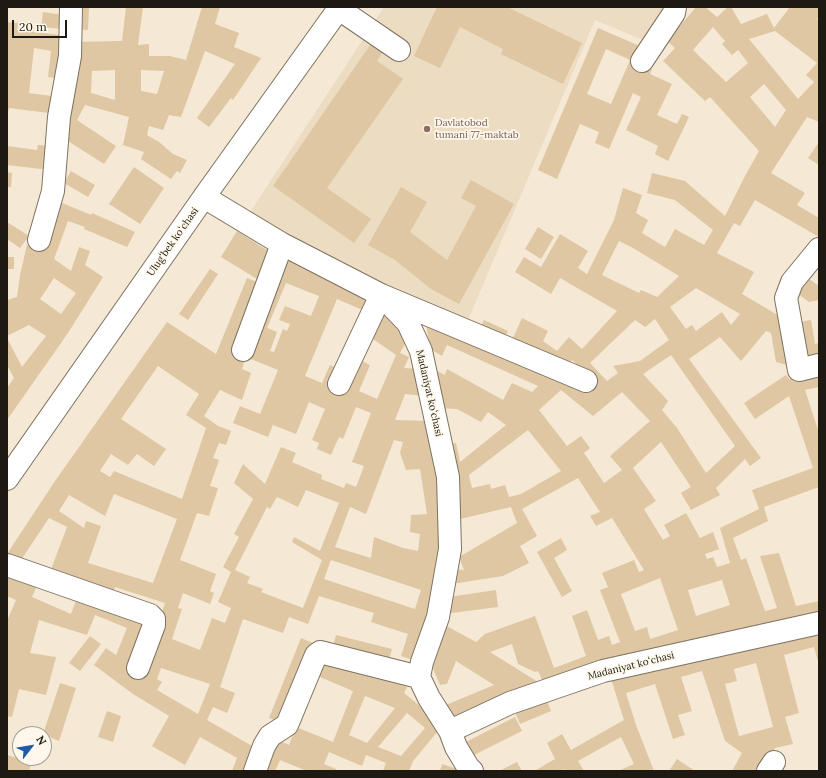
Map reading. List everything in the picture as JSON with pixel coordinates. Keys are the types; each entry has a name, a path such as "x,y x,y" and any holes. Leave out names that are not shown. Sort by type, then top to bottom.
{"street":[{"path":"39,240 53,191 59,117 70,56 71,7"},
{"path":"642,61 674,13 675,7"},
{"path":"340,8 399,50"},
{"name":"Ulugʻbek koʻchasi","path":"7,479 204,197 340,8"},
{"name":"Madaniyat koʻchasi","path":"204,197 282,244 381,295 408,322 421,351 448,477 450,549 438,617 422,662 419,677"},
{"path":"243,350 282,244"},
{"path":"819,249 792,282 786,298 799,370 819,365"},
{"path":"339,384 381,295 586,382"},
{"path":"7,565 150,615 154,618 154,625 138,668"},
{"name":"Madaniyat koʻchasi","path":"450,731 510,703 604,671 819,623"},
{"path":"255,771 264,746 270,736 287,725 318,654 323,652 419,677 450,731 460,754 472,771"}],"shaded area":[{"name":"Davlatobod tumani 77-maktab","path":"384,7 662,7 664,10 643,40 595,20 466,325 247,217"}],"building":[{"path":"75,7 89,7 88,30 74,29"},
{"path":"126,7 143,7 138,45 149,44 149,56 170,56 186,60 202,7 220,7 215,24 239,33 234,47 261,58 233,100 231,98 209,127 197,118 235,64 205,51 181,117 169,115 163,130 149,126 147,135 159,142 173,154 187,160 180,173 177,171 171,179 141,159 144,152 123,145 129,117 85,105 77,120 116,146 104,164 60,136 73,42 122,41","holes":["115,70 115,100 91,93 92,71","141,70 164,71 157,94 141,91"]},
{"path":"437,7 507,7 582,43 563,84 501,54 503,49 460,27 440,68 414,56"},
{"path":"696,7 705,7 717,17 728,7 731,7 741,24 767,14 774,28 790,7 819,7 819,16 817,19 819,21 819,122 807,117 771,173 805,193 797,205 819,218 819,237 755,200 740,226 734,223 717,253 754,272 742,294 786,320 790,366 776,362 771,333 766,331 741,361 720,337 689,359 761,458 750,466 745,459 716,488 720,495 691,510 681,493 691,487 661,442 633,468 656,501 644,509 663,540 670,536 664,525 686,513 700,538 713,532 719,549 705,554 707,559 713,557 717,567 730,563 720,528 759,509 752,490 813,468 789,396 755,419 744,403 786,375 789,379 819,371 819,387 805,390 819,433 819,487 764,507 768,521 733,538 741,560 746,558 765,611 777,608 760,556 779,553 796,606 819,601 819,618 546,688 538,671 535,672 518,664 512,644 490,652 538,682 453,721 446,705 494,685 456,661 447,684 440,685 432,666 441,623 476,642 485,634 535,616 554,668 586,656 572,616 587,610 598,640 609,636 612,645 620,642 600,590 608,587 602,573 634,560 639,572 644,570 612,518 596,526 590,516 600,512 578,478 522,509 537,536 520,546 529,563 503,576 452,584 454,569 464,570 459,557 517,523 511,507 456,520 448,444 456,443 460,462 506,425 488,412 481,422 457,409 438,408 431,368 445,375 447,369 503,400 512,383 532,392 538,386 447,345 442,356 430,349 426,323 589,390 597,384 572,360 567,366 513,338 522,318 548,331 543,341 557,351 569,337 582,349 617,311 560,278 551,294 515,272 524,257 541,267 560,234 588,251 578,268 587,274 614,220 623,188 642,195 636,213 648,220 642,233 665,247 675,229 704,245 713,230 675,200 647,193 652,173 685,181 725,216 759,151 710,97 705,101 663,61 675,48 667,41","holes":["713,27 725,41 722,44 732,55 738,50 748,63 726,82 693,50","775,31 817,63 806,75 814,82 798,99 749,39","764,84 786,110 775,127 750,97","619,241 679,276 657,297 641,290 639,293 602,275","696,288 740,314 731,325 722,312 696,331 692,325 686,329 670,307","655,319 669,340 640,361 613,366 618,373 607,381 590,363 635,320 645,327","671,355 735,446 706,473 677,428 662,410 668,401 643,374","561,390 593,416 622,392 650,421 610,456 622,470 604,483 584,453 590,448 581,436 567,446 539,410","528,430 561,471 521,494 509,497 505,485 491,489 490,484 472,488 469,475","660,578 678,630 650,639 647,627 635,631 621,594","722,580 730,605 696,616 688,590"]},
{"path":"43,12 64,15 63,29 41,27"},
{"path":"7,22 18,23 17,30 60,35 62,79 48,77 51,51 34,48 29,93 59,97 57,114 9,108 7,117"},
{"path":"598,28 642,47 635,62 652,69 650,74 672,84 657,115 677,124 682,114 689,117 668,161 655,154 658,146 626,130 641,97 633,93 609,149 595,143 599,132 580,124 557,179 538,170","holes":["606,49 630,60 611,104 587,94"]},
{"path":"375,38 387,46 377,61 403,79 327,188 371,219 354,243 273,186"},
{"path":"819,142 819,165 808,158"},
{"path":"38,145 52,146 49,170 7,165 7,146 37,150"},
{"path":"134,167 164,188 140,224 109,204"},
{"path":"71,171 95,185 88,197 64,183"},
{"path":"7,172 12,173 11,187 7,187"},
{"path":"471,180 514,204 459,304 431,289 395,260 368,245 401,187 427,202 410,232 447,260 476,206 461,198"},
{"path":"60,202 91,215 92,213 135,232 127,247 84,229 85,227 68,221 54,259 71,271 79,247 90,251 85,265 103,277 68,333 7,420 7,388 14,378 7,365 7,338 22,367 46,336 29,325 7,336 7,300 17,297 20,275 27,245 41,251","holes":["54,278 76,293 61,314 40,299"]},
{"path":"7,222 29,236 20,248 7,239"},
{"path":"538,227 554,237 541,259 525,249"},
{"path":"237,231 273,254 257,279 221,257"},
{"path":"282,256 373,298 367,312 337,299 305,376 322,383 330,365 339,369 356,358 370,365 359,391 377,399 396,355 366,334 384,306 409,336 400,353 409,357 404,368 420,369 424,396 405,394 395,420 429,421 444,511 441,577 416,661 401,656 408,634 371,622 374,613 319,596 308,624 289,617 283,633 243,619 220,687 235,693 227,713 213,707 207,720 259,750 251,771 232,771 237,758 200,737 185,765 152,746 169,716 133,694 94,665 106,648 116,655 127,628 95,615 87,635 39,620 30,653 56,657 46,695 19,689 12,717 7,716 7,621 16,600 7,596 7,572 38,583 32,597 71,614 77,598 150,625 149,651 165,603 115,587 113,593 50,572 67,527 49,518 19,563 7,554 53,484 167,322 216,354 247,278 262,284","holes":["286,283 319,296 311,316 285,306 279,320 290,324 287,331 283,329 274,352 270,351 277,332 267,328","246,357 278,370 260,414 240,406 233,423 268,437 273,425 296,434 309,402 325,409 312,440 319,443 317,449 331,455 339,437 343,439 356,407 371,413 352,462 364,466 356,487 346,483 344,488 321,479 322,475 292,462 296,453 281,447 265,484 243,464 234,483 253,499 234,534 239,537 223,567 231,572 218,602 231,608 225,623 212,618 200,650 172,639 182,609 178,608 183,593 210,604 214,593 210,591 216,574 180,560 197,513 209,516 218,488 210,486 219,460 213,458 219,443 226,445 231,431 218,426 204,416 220,390 242,400 251,373 242,369","158,366 199,394 186,415 206,428 182,499 114,471 110,477 100,471 111,454 128,465 137,454 154,466 166,449 121,419","394,440 403,442 400,453 406,470 420,469 427,514 411,515 410,532 420,534 418,551 403,548 374,537 371,558 335,547 350,507 366,514","306,490 339,503 320,551 294,537 292,542 322,560 303,608 261,592 263,589 247,583 250,577 235,570 267,507 270,509 277,497 298,507","114,494 177,519 153,583 88,563 101,526 86,521 84,528 59,511 69,495 105,516","331,560 421,590 415,609 324,579","161,668 210,684 198,714 157,690 162,682 157,679"]},
{"path":"7,257 14,257 14,269 7,269"},
{"path":"210,269 218,274 188,320 179,314"},
{"path":"805,276 819,286 819,300 809,302 794,291"},
{"path":"484,320 508,331 503,342 479,330"},
{"path":"811,320 815,344 819,343 819,359 806,362 799,322"},
{"path":"561,538 567,550 554,558 572,591 562,597 537,552"},
{"path":"496,590 498,607 444,614 449,597"},
{"path":"819,628 819,665 814,647 784,655 799,713 785,717 793,744 775,748 761,771 732,771 742,753 725,741 702,671 681,677 692,711 678,715 685,735 673,739 655,684 626,693 636,725 654,771 618,771 634,764 621,737 578,761 584,771 566,771 565,769 562,771 536,770 555,759 547,743 562,734 571,750 624,720 611,679","holes":["756,663 773,727 739,736 725,684 737,681 734,669"]},
{"path":"336,635 392,649 388,664 332,650"},
{"path":"90,636 101,644 80,671 69,663"},
{"path":"301,638 315,644 284,724 269,718"},
{"path":"323,657 363,669 407,687 404,693 443,725 413,761 409,771 383,771 386,763 366,755 362,766 329,752 324,764 336,769 336,771 307,771 280,760 275,771 262,771 275,739 289,745 296,727 333,742 353,691 315,675","holes":["365,696 395,708 367,743 349,735","407,713 425,728 401,756 378,747"]},
{"path":"60,683 76,688 59,741 52,738 52,726 46,726"},
{"path":"546,698 551,711 520,724 515,712"},
{"path":"107,711 121,716 113,742 98,737"},
{"path":"515,717 522,731 470,757 464,743"},
{"path":"7,755 12,756 12,766 31,766 29,771 7,771"},
{"path":"677,759 695,771 669,771"},
{"path":"517,762 522,771 499,771"},
{"path":"442,764 457,769 456,771 440,771"}],"place":[{"name":"Davlatobod tumani 77-maktab","path":"427,129"}]}
